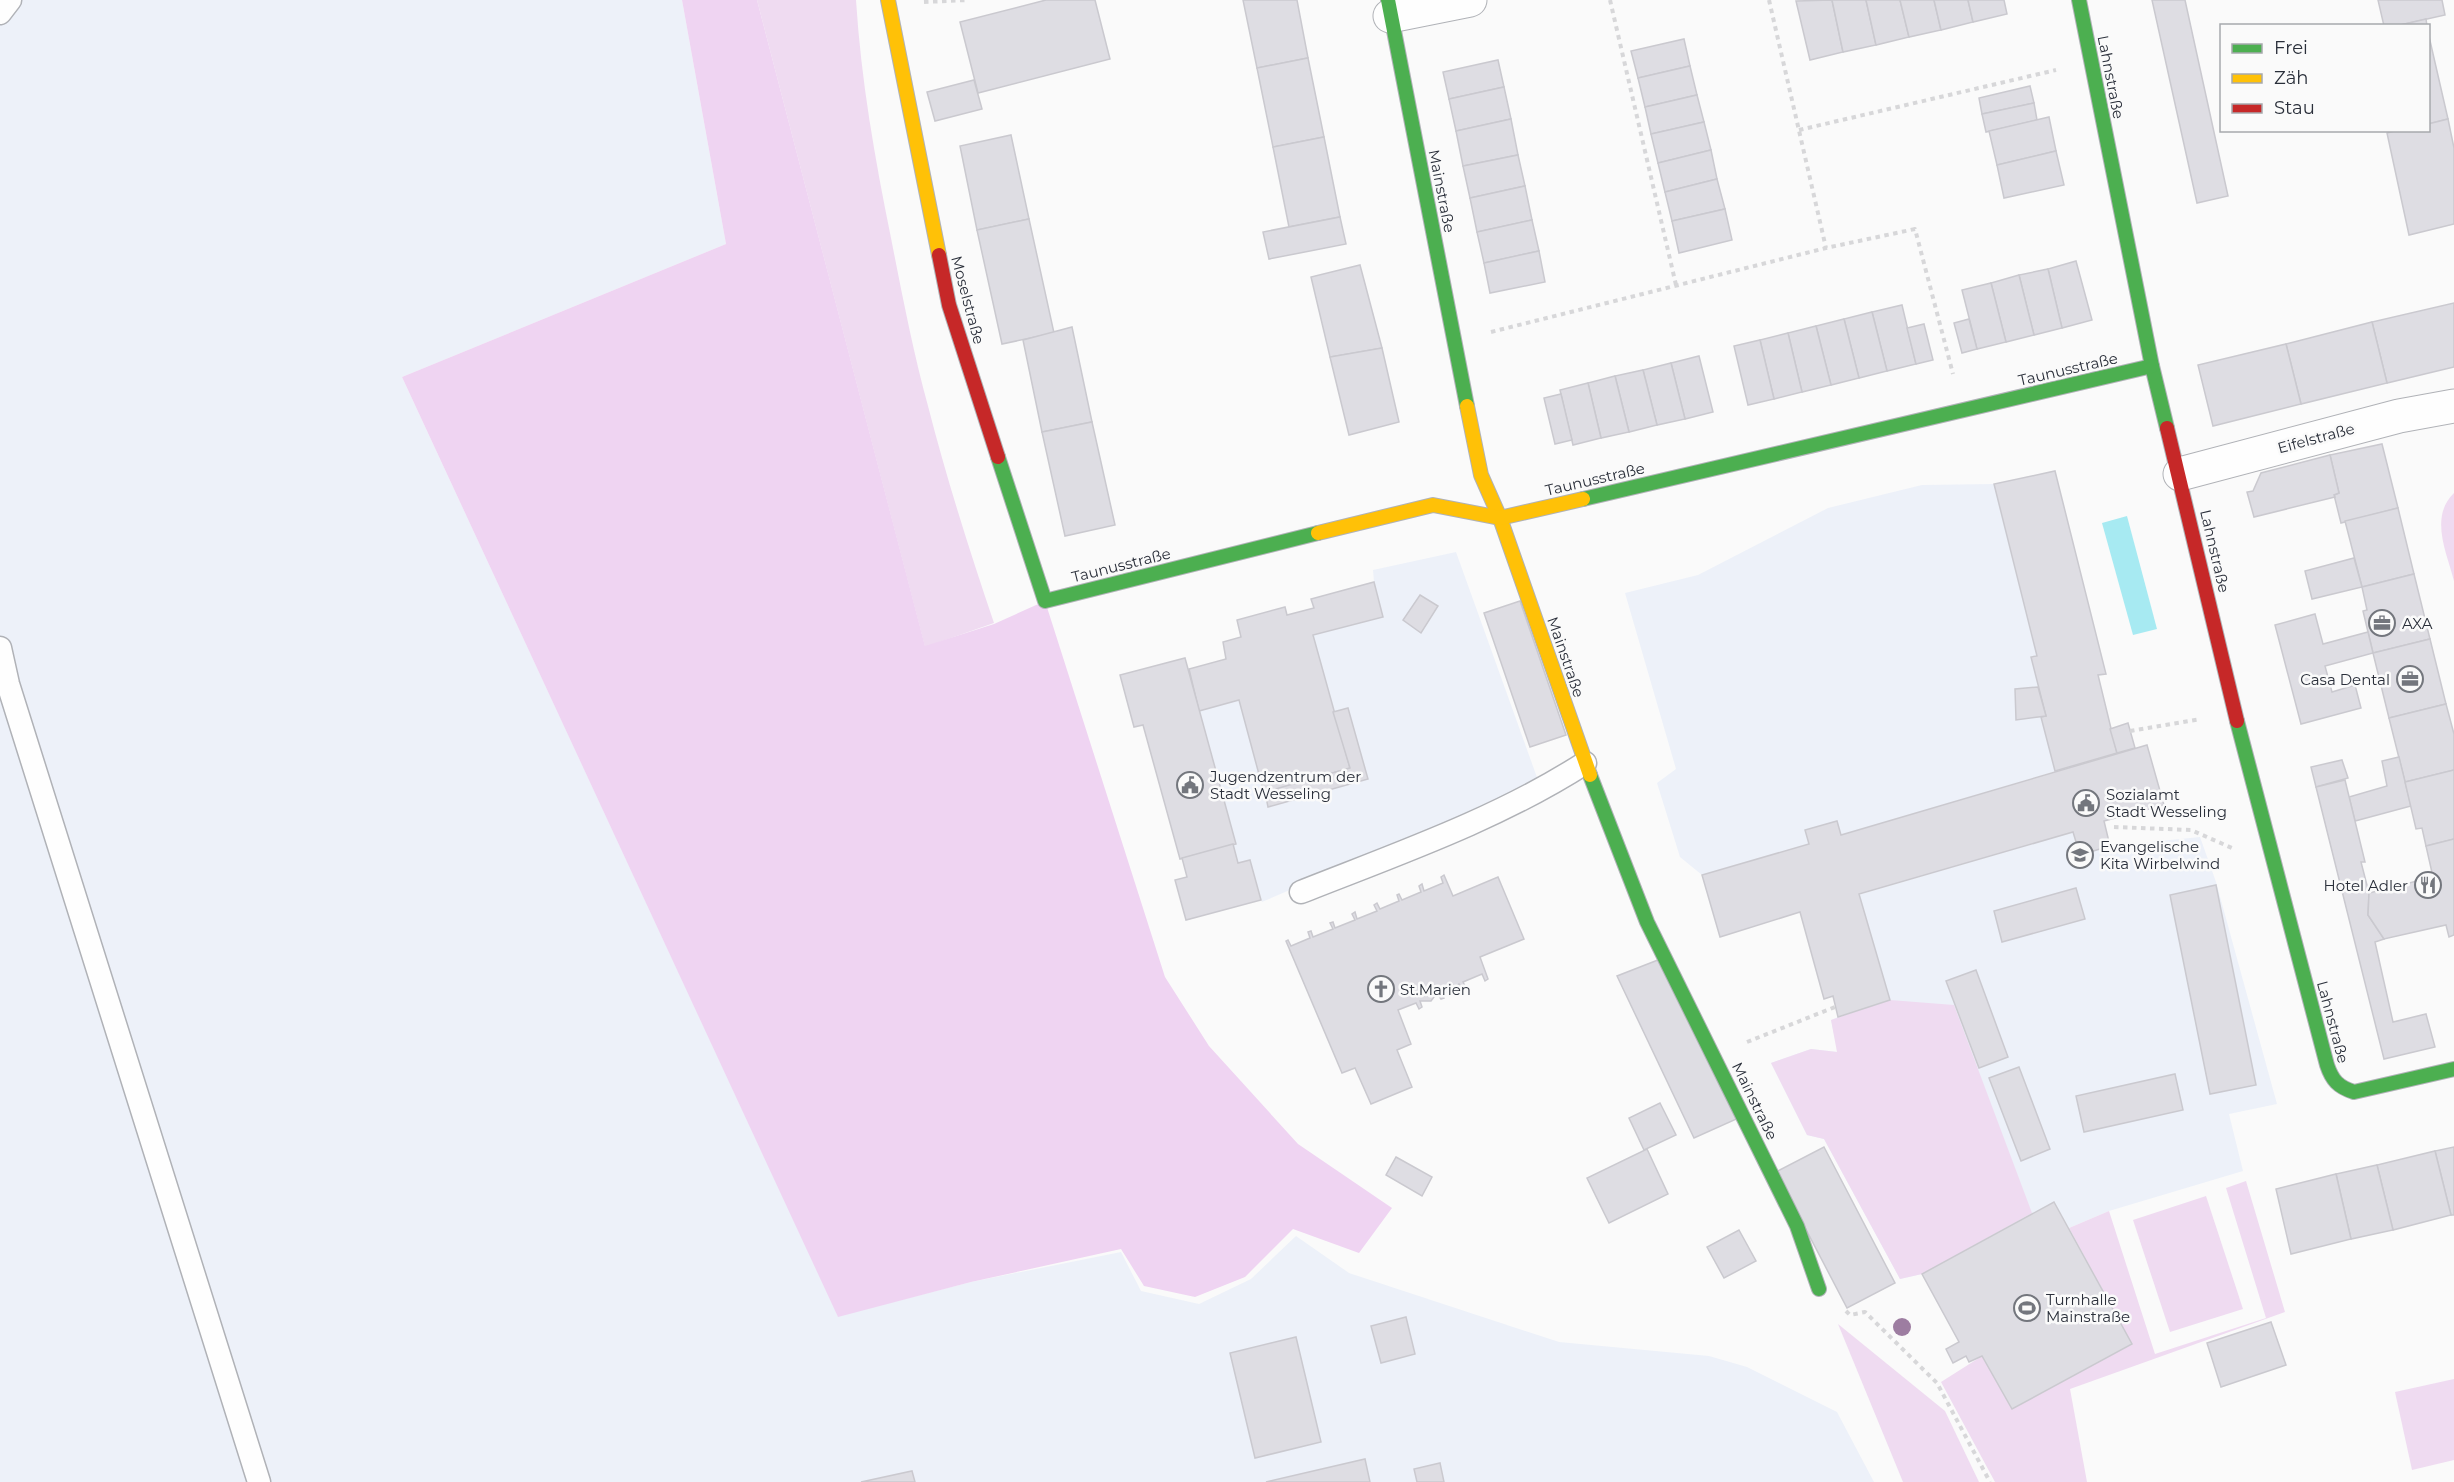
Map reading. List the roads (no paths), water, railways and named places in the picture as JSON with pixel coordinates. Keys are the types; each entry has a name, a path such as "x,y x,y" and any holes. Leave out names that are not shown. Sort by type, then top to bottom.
{"street":[{"name":"Moselstraße","path":"888,0 949,305 1045,601"},
{"path":"1389,8 1470,0"},
{"name":"Lahnstraße","path":"2079,0 2152,366 2180,474 2235,712 2327,1065 2332,1079 2340,1089 2354,1092 2454,1069"},
{"name":"Mainstraße","path":"1389,8 1481,475 1500,518 1607,823 1647,922 1797,1226 1819,1289"},
{"name":"Taunusstraße","path":"1045,601 1433,505 1500,518 2152,366"},
{"name":"Eifelstraße","path":"2180,474 2399,416 2454,406"}],"lane":[{"path":"0,13 10,0"},
{"path":"0,648 8,684 259,1482"},
{"path":"1301,892 1474,821 1548,787 1585,763"}],"water":[{"path":"2127,516 2157,629 2133,635 2102,523"}],"place":[{"name":"AXA","path":"2382,623"},
{"name":"Casa Dental","path":"2410,679"},
{"name":"Jugendzentrum der Stadt Wesseling","path":"1190,785"},
{"name":"Sozialamt Stadt Wesseling","path":"2086,803"},
{"name":"Evangelische Kita Wirbelwind","path":"2080,855"},
{"name":"Hotel Adler","path":"2428,885"},
{"name":"St.Marien","path":"1381,989"},
{"name":"Turnhalle Mainstraße","path":"2027,1308"}]}
